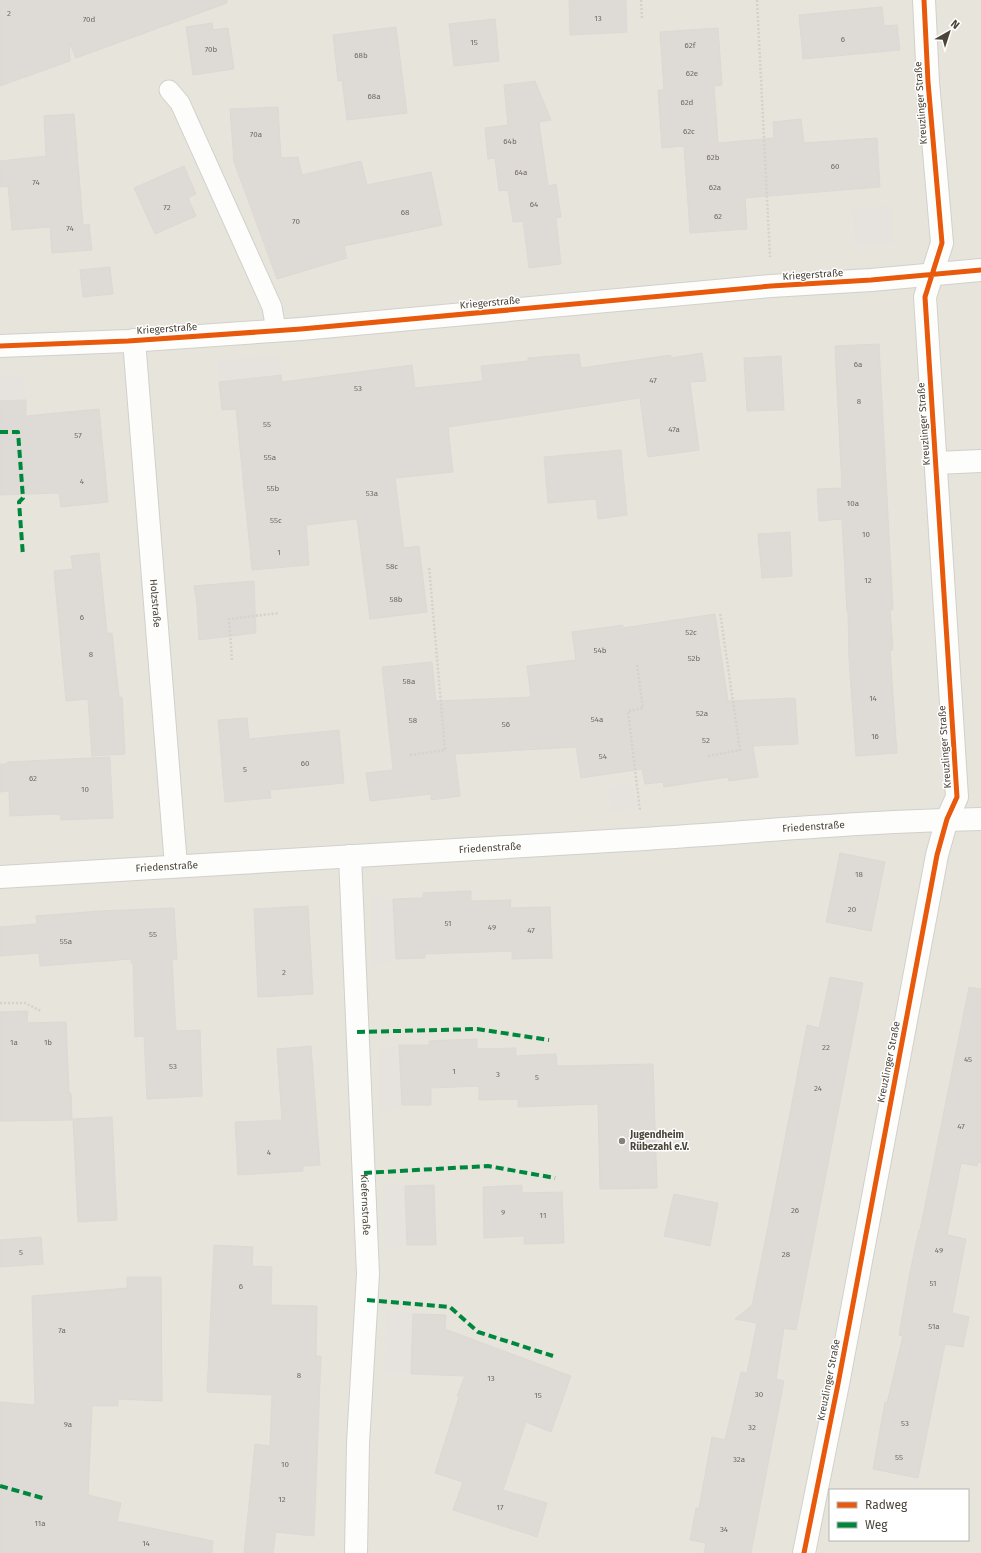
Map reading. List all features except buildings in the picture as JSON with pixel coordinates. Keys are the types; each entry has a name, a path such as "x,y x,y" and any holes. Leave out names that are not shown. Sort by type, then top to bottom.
{"street":[{"name":"Kreuzlinger Straße","path":"804,1553 838,1384 937,855 947,819 957,796 925,297 942,243 928,82 924,0"},
{"name":"Kriegerstraße","path":"0,346 134,340 383,322 771,286 871,280 932,273 981,270"},
{"name":"Holzstraße","path":"134,340 176,866"},
{"path":"936,463 981,461"},
{"name":"Friedenstraße","path":"0,877 643,839 757,830 947,819 981,819"},
{"name":"Kiefernstraße","path":"350,856 368,1274 358,1443 356,1553"}],"lane":[{"path":"169,90 180,103 272,307 276,330"}],"path":[{"path":"641,0 642,18"},
{"path":"757,0 770,262"},
{"path":"410,755 445,750 428,566"},
{"path":"708,756 740,750 720,612"},
{"path":"232,660 229,619 279,613"},
{"path":"637,665 643,708 628,711 643,839"},
{"path":"0,1003 25,1003 41,1011"}],"shaded area":[{"path":"0,0 981,0 981,1553 0,1553"},
{"path":"891,206 893,243 856,246 852,209"},
{"path":"279,356 284,403 222,410 217,360"},
{"path":"22,374 26,400 0,401 0,376"},
{"path":"632,784 636,808 610,812 607,787"},
{"path":"372,895 393,899 423,898 425,958 396,959 372,966"},
{"path":"428,1045 431,1105 402,1105 381,1114 381,1047"},
{"path":"383,1185 434,1185 436,1245 407,1245 385,1250"},
{"path":"386,1311 446,1315 444,1375 384,1374"}],"marked path":[{"path":"0,432 18,432 23,498 19,502 23,556"},
{"path":"357,1032 477,1029 549,1040"},
{"path":"364,1173 488,1166 555,1178"},
{"path":"367,1300 450,1307 478,1332 553,1356"},
{"path":"0,1486 46,1499"}],"cycle path":[{"path":"804,1553 838,1384 937,855 947,819 957,797 925,297 942,243 928,82 924,0"},
{"path":"0,346 128,341 301,329 771,286 871,280 981,270"}],"place":[{"name":"Jugendheim Rübezahl e.V.","path":"622,1141"}]}
